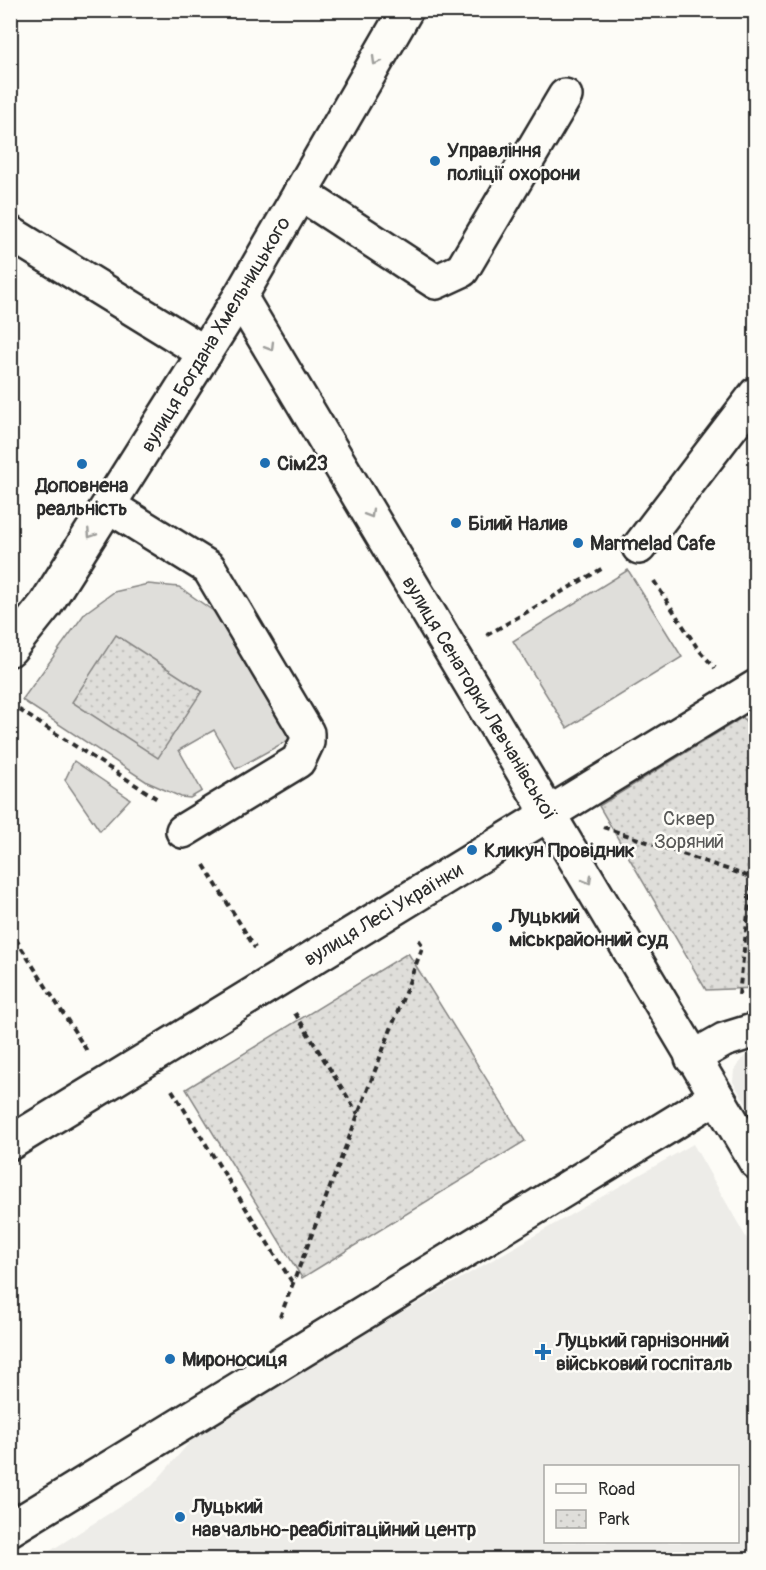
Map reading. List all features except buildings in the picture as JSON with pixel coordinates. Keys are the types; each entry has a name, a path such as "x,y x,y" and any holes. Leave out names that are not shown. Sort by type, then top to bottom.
{"street":[{"name":"вулиця Богдана Хмельницького","path":"10,649 46,604 240,297 406,10"},
{"path":"300,193 436,282 462,270 565,96"},
{"path":"10,234 205,353"},
{"name":"вулиця Сенаторки Левчанівської","path":"240,297 756,1162"},
{"path":"639,547 756,394"},
{"path":"109,506 209,568 307,733 307,742 298,761 183,831"},
{"name":"вулиця Лесі Українки","path":"10,1143 748,692"},
{"path":"692,1058 724,1040 756,1030"},
{"path":"10,1529 716,1096"}],"path":[{"path":"483,637 602,568"},
{"path":"653,580 698,649 748,692"},
{"path":"594,824 754,879"},
{"path":"740,991 754,879 756,840"},
{"path":"10,930 107,1083"},
{"path":"257,1377 423,946"},
{"path":"275,980 358,1114"},
{"path":"151,1056 293,1283"}],"shaded area":[{"path":"755,1052 755,1119 733,1082 734,1070 744,1057"},
{"name":"Луцький гарнізонний військовий госпіталь","path":"693,1144 755,1253 755,1559 36,1560 152,1486 202,1428"}],"green space":[{"path":"628,570 682,657 567,728 513,641"},
{"path":"148,584 179,587 219,615 292,738 236,769 214,730 179,750 202,791 190,798 181,797 147,782 22,700 85,613 114,592"},
{"path":"116,635 202,691 158,758 72,702"},
{"name":"Сквер Зоряний","path":"743,717 755,738 755,988 706,990 599,806"},
{"path":"74,761 130,799 100,831 65,780"},
{"path":"408,953 525,1141 302,1278 186,1089"}],"place":[{"name":"Управління поліції охорони","path":"435,161"},
{"name":"Сім23","path":"265,463"},
{"name":"Доповнена реальність","path":"82,464"},
{"name":"Білий Налив","path":"456,523"},
{"name":"Marmelad Cafe","path":"578,543"},
{"name":"Кликун Провідник","path":"472,850"},
{"name":"Луцький міськрайонний суд","path":"497,927"},
{"name":"Луцький гарнізонний військовий госпіталь","path":"543,1352"},
{"name":"Мироносиця","path":"170,1359"},
{"name":"Луцький навчально-реабілітаційний центр","path":"180,1517"}]}
